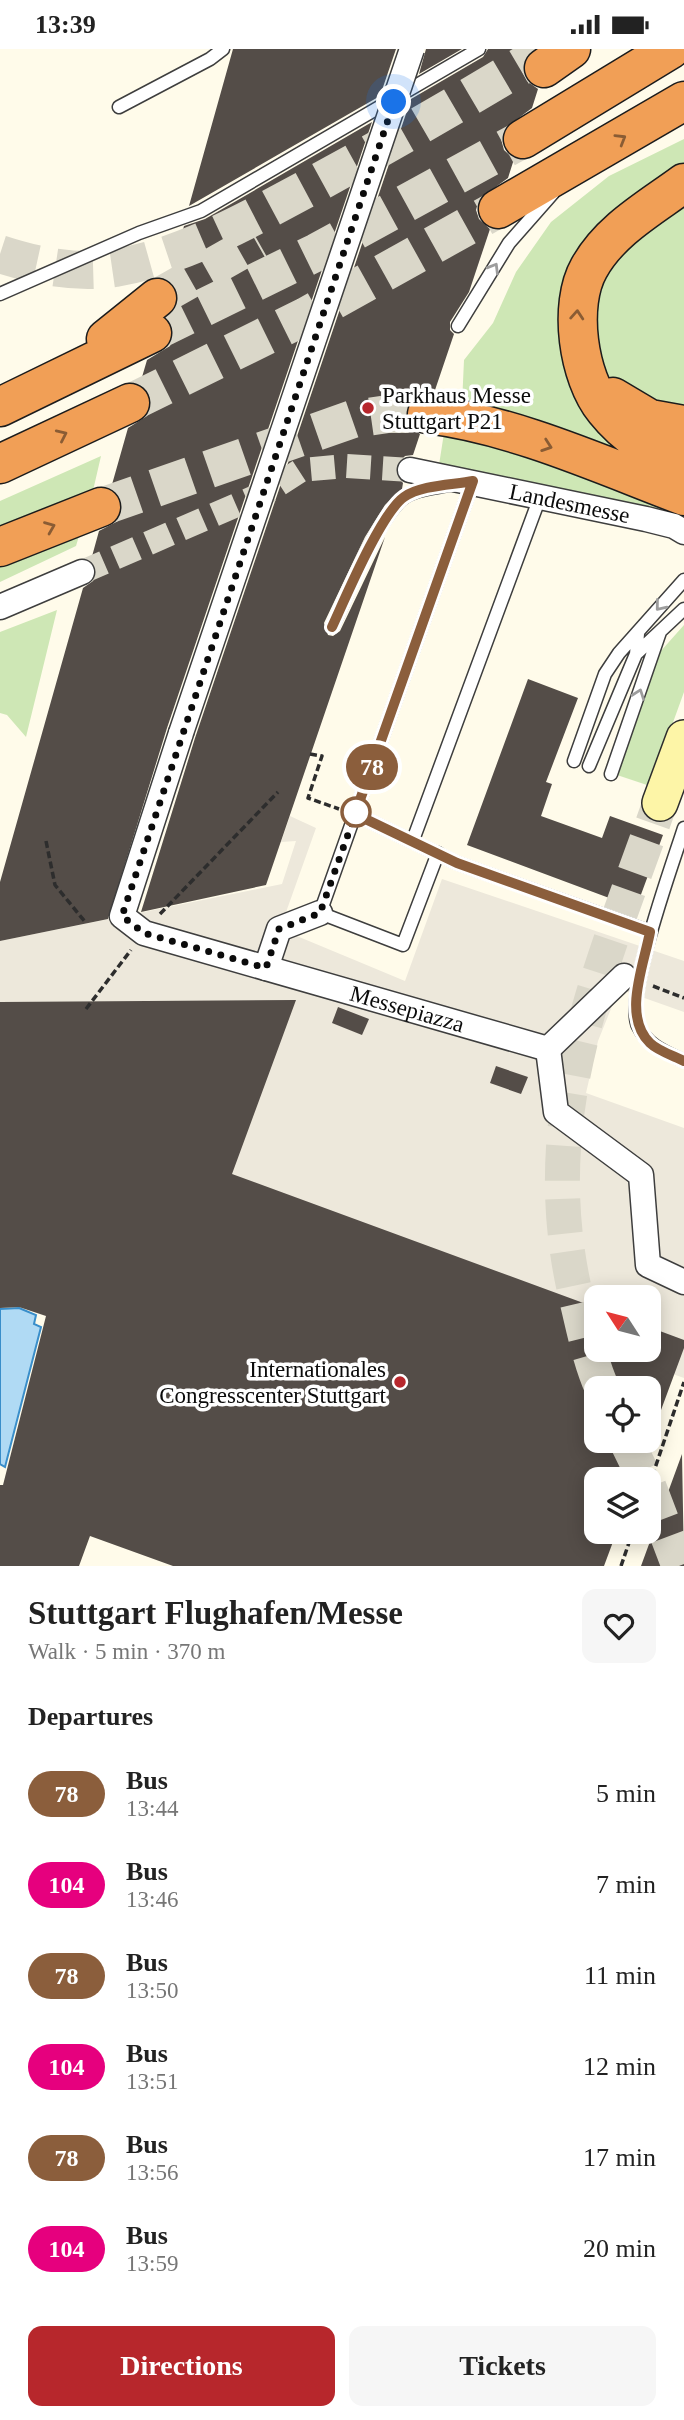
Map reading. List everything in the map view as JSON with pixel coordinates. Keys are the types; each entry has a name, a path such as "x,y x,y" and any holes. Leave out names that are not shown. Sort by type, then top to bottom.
{"highway":[{"path":"523,139 671,49"},
{"path":"498,209 578,165 684,101"},
{"path":"684,183 618,231 589,267 580,287 577,327 582,358 603,408 619,425 660,454 684,463"},
{"path":"0,407 53,382 154,316"},
{"path":"591,381 632,411 669,425 684,425"},
{"path":"0,464 130,404"},
{"path":"427,414 459,418 547,446 684,496"},
{"path":"0,547 101,507"}],"main road":[{"path":"660,803 684,738"}],"street":[{"name":"Messepiazza","path":"412,49 122,916 144,933 548,1049"},
{"name":"Landesmesse","path":"410,470 646,519 684,532"},
{"path":"0,607 82,572"},
{"path":"266,968 279,929 320,913"},
{"path":"632,979 548,1049 556,1111 641,1175 648,1265 684,1282"}],"lane":[{"path":"119,107 211,59 223,49"},
{"path":"0,294 139,233 201,211 478,49"},
{"path":"458,326 509,243 578,165"},
{"path":"332,627 369,551 404,497 423,490 473,481 320,913 403,945 438,853"},
{"path":"413,841 540,497"},
{"path":"574,761 606,674 619,653 684,580"},
{"path":"636,654 684,609"},
{"path":"611,774 660,632"},
{"path":"589,767 636,654 638,634"},
{"path":"355,814 457,863 650,932"},
{"path":"684,828 632,979 637,1023 650,1044 684,1061"}],"path":[{"path":"310,754 322,756 308,797 355,814"},
{"path":"86,1009 144,933 278,792"},
{"path":"46,841 55,885 86,923"},
{"path":"632,979 684,998"},
{"path":"655,1467 684,1382"},
{"path":"621,1566 629,1544"}],"green space":[{"path":"684,139 684,163 632,199 563,313 648,459 462,404 464,360 493,323 516,272 551,222 609,176"},
{"path":"684,199 684,415 629,399 608,377 589,343 603,271 636,232"},
{"path":"444,433 491,443 670,509 667,515 439,465"},
{"path":"101,456 92,495 0,530 0,501"},
{"path":"79,536 76,546 0,582 0,566"},
{"path":"57,610 26,737 7,715 0,713 0,632"},
{"path":"684,625 684,692 650,786 617,775 660,652"}],"shaded area":[{"path":"290,816 316,828 280,929 405,981 442,879 684,961 684,1012 619,989 598,1041 586,1093 684,1128 684,1378 639,1362 662,1361 662,1285 584,1285 584,1342 196,1200 0,1010 0,941 282,884 296,841 281,842"}],"water":[{"path":"19,1308 36,1315 34,1324 41,1327 5,1467 0,1464 0,1309"}],"building":[{"path":"233,49 396,49 380,96 189,206"},
{"path":"426,49 462,49 419,74"},
{"name":"Parkhaus Messe Stuttgart P21","path":"488,49 533,49 525,58 522,71 527,81 538,89 532,108 504,129 501,139 504,150 514,159 508,178 479,199 476,210 479,219 490,229 469,292 450,322 450,330 454,334 434,393 419,394 410,401 406,410 407,422 420,434 413,455 405,456 396,466 396,475 403,483 402,489 385,505 365,537 324,623 328,635 333,636 340,631 385,537 266,885 141,912 195,738 411,99 483,57"},
{"path":"372,122 167,728 108,919 0,941 0,882 83,588 93,581 97,574 91,560 99,531 118,521 122,511 121,498 111,488 128,428 147,416 152,406 149,393 140,384 147,360 170,346 174,335 167,318 177,307 179,295 169,280 184,226 205,219"},
{"path":"528,679 578,698 546,782 552,784 541,816 602,838 610,816 663,835 636,908 467,845"},
{"path":"296,1000 232,1174 584,1303 584,1362 661,1362 662,1332 684,1340 684,1348 661,1410 661,1376 584,1376 584,1453 645,1453 640,1467 584,1467 584,1544 612,1544 604,1566 173,1566 90,1536 79,1566 0,1566 0,1485 3,1485 46,1316 19,1307 0,1308 0,1002"},
{"path":"338,1007 369,1019 362,1035 332,1023"},
{"path":"496,1066 528,1077 521,1094 490,1083"},
{"path":"682,1454 684,1566 641,1566 649,1544 661,1544 661,1511"}],"tunnel":[{"path":"0,254 57,268 86,270 115,268 166,255 237,225 337,172 550,49"},
{"path":"152,333 317,252 523,139"},
{"path":"130,403 306,316 498,209"},
{"path":"157,298 258,241"},
{"path":"101,507 353,419 388,414 427,414"},
{"path":"82,572 269,491 301,470 346,466 410,470"},
{"path":"598,1376 582,1323 565,1233 563,1169 568,1107 579,1047 596,987 660,803"},
{"path":"632,1453 639,1467"},
{"path":"661,1519 679,1566"}],"bus line":[{"name":"78","path":"332,627 369,551 393,510 404,497 423,490 473,481 355,814 457,863 650,932 637,995 637,1023 650,1044 684,1061"}],"place":[{"name":"Parkhaus Messe Stuttgart P21","path":"368,408"},
{"name":"Internationales Congresscenter Stuttgart","path":"400,1382"}],"route":[{"path":"356,812 320,913 279,929 266,968 144,933 122,916 394,102"}]}
